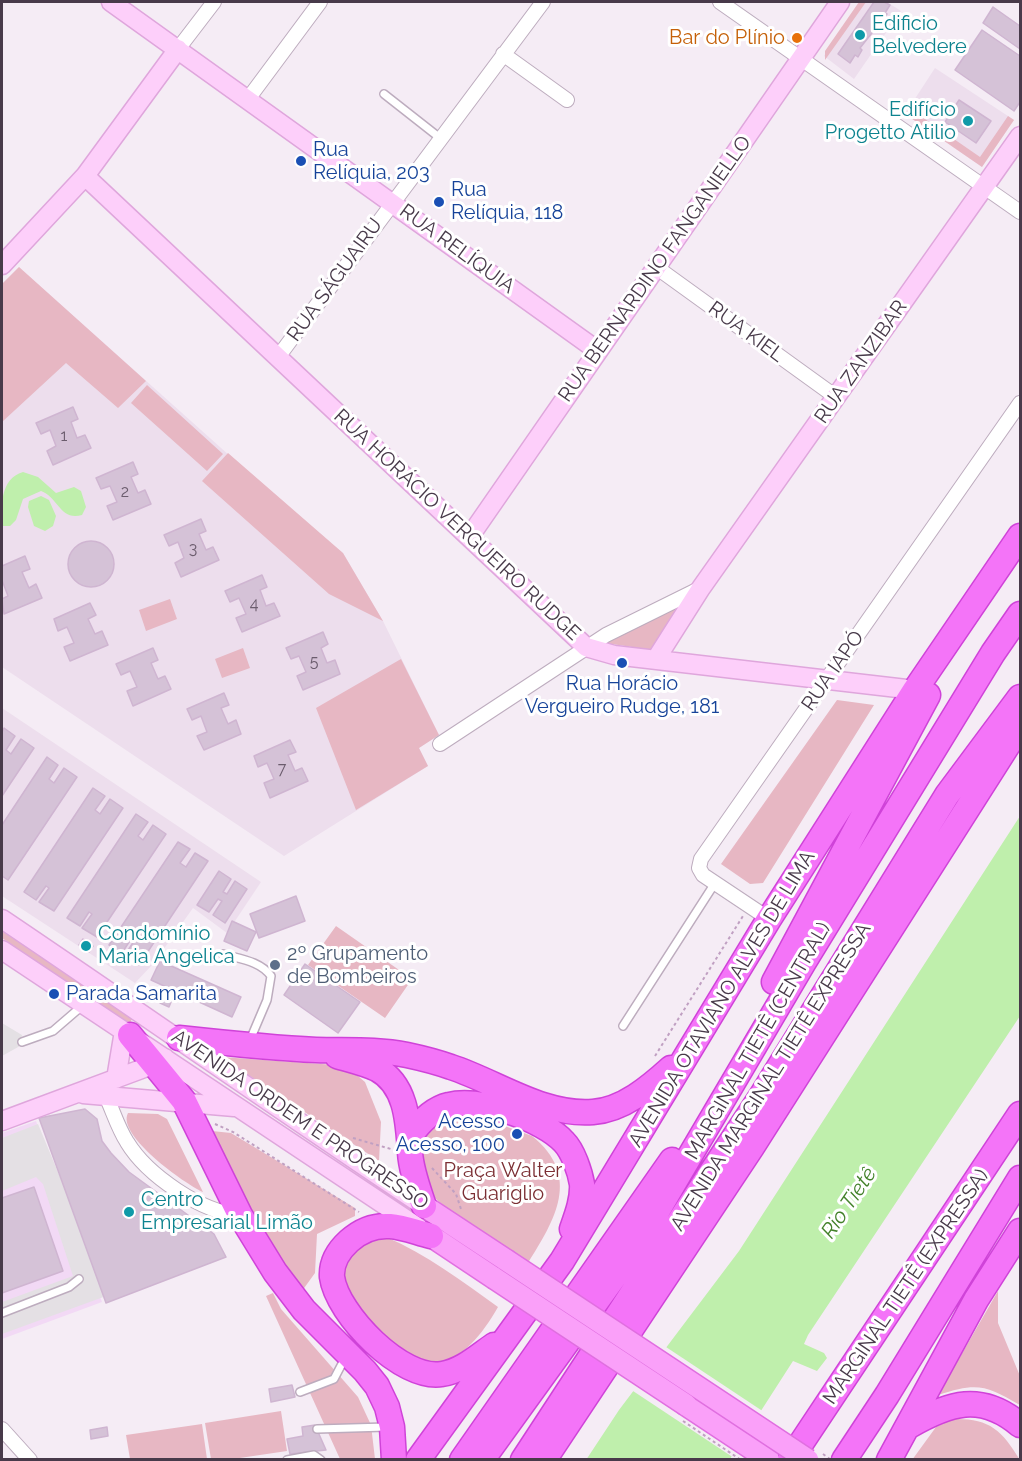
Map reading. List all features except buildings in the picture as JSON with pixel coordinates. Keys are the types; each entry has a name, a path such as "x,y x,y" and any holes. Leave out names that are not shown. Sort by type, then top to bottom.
{"highway":[{"name":"AVENIDA OTAVIANO ALVES DE LIMA","path":"418,1460 562,1261 687,1051 759,912 957,630 1020,536"},
{"name":"MARGINAL TIETÊ (CENTRAL)","path":"482,1460 638,1244 804,962 993,653 1020,614"},
{"path":"462,1460 688,1137 909,732 951,651 957,630"},
{"path":"760,1098 758,1080 788,1013 1020,639"},
{"name":"AVENIDA MARGINAL TIETÊ EXPRESSA","path":"523,1460 760,1098 947,795 1020,697"},
{"path":"544,1460 739,1166 1020,726"},
{"path":"127,1033 160,1061 184,1101 240,1215 275,1272 304,1310 348,1353 377,1386 387,1407 392,1427 394,1460"},
{"path":"179,1038 317,1050 372,1049 408,1055 452,1067 549,1106 569,1111 593,1112 614,1108 636,1096 670,1070 687,1051"},
{"path":"317,1050 359,1062 384,1075 405,1107 403,1143 424,1206"},
{"path":"403,1143 431,1113 447,1105 462,1102 490,1107 527,1118 565,1143 582,1186 579,1209 562,1261"},
{"name":"MARGINAL TIETÊ (EXPRESSA)","path":"790,1460 1020,1114"},
{"path":"844,1460 916,1349 1020,1178"},
{"path":"431,1236 390,1226 370,1228 353,1238 338,1251 333,1265 332,1278 340,1301 380,1349 406,1367 427,1373 443,1374 454,1371 511,1334"},
{"path":"889,1460 976,1300 1020,1231"},
{"path":"909,1426 942,1408 962,1404 980,1404 999,1411 1020,1425"}],"main road":[{"name":"AVENIDA ORDEM E PROGRESSO","path":"424,1206 808,1460"},
{"name":"AVENIDA ORDEM E PROGRESSO","path":"431,1236 769,1460"}],"street":[{"name":"RUA RELÍQUIA","path":"111,2 598,351"},
{"path":"2,265 85,176 213,2"},
{"path":"248,99 320,2"},
{"name":"RUA SÁGUAIRU","path":"278,357 543,2"},
{"path":"720,2 1020,212"},
{"name":"RUA BERNARDINO FANGANIELLO","path":"470,536 840,2"},
{"path":"503,54 567,100"},
{"name":"RUA ZANZIBAR","path":"656,659 701,588 1020,136"},
{"name":"RUA HORÁCIO VERGUEIRO RUDGE","path":"85,176 586,647 614,655 915,690"},
{"name":"RUA KIEL","path":"656,267 836,397"},
{"name":"RUA IAPÓ","path":"759,912 700,871 701,859 1020,403"},
{"name":"RUA ZANZIBAR","path":"440,744 586,647 701,588"},
{"name":"AVENIDA ORDEM E PROGRESSO","path":"2,919 424,1206"},
{"path":"2,950 127,1033 116,1079"},
{"path":"2,1121 160,1061 179,1038"},
{"name":"AVENIDA ORDEM E PROGRESSO","path":"160,1061 240,1107 431,1236"},
{"path":"75,1094 240,1107"},
{"path":"106,1096 136,1154 169,1183 210,1208 226,1214 240,1215"},
{"path":"119,1125 121,1110 127,1097"},
{"path":"2,1429 30,1460"}],"lane":[{"path":"384,94 440,138"},
{"path":"623,1026 715,883"},
{"path":"223,954 257,964 265,968 271,976 267,1000 248,1045"},
{"path":"22,1042 53,1030 84,1004"},
{"path":"2,1313 69,1287 79,1279"},
{"path":"300,1392 334,1379 348,1353"},
{"path":"317,1429 392,1427"},
{"path":"286,1460 314,1455 321,1460"}],"path":[{"path":"651,1062 759,912"},
{"path":"211,1123 233,1132 363,1215"},
{"path":"349,1137 403,1143"},
{"path":"426,1162 456,1194 462,1213"}],"shaded area":[{"path":"859,2 887,2 901,11 854,79 824,56"},
{"path":"935,68 1014,120 982,167 905,114"},
{"path":"19,267 297,516 343,553 383,621 439,735 419,748 428,766 284,856 2,667 2,284"},
{"path":"2,708 261,882 227,933 193,908 153,964 135,983 2,896"},
{"path":"2,1023 22,1035 20,1046 2,1056"},
{"path":"36,1121 102,1302 2,1339 2,1133"},
{"path":"38,1124 109,1295 2,1334 2,1302 73,1276 43,1184 36,1177 2,1191 2,1138"}],"green space":[{"path":"859,2 866,2 825,60 825,51"},
{"path":"909,108 980,157 1008,116 1014,120 982,167 905,114"},
{"path":"19,267 146,381 118,408 66,363 2,422 2,284"},
{"path":"147,385 223,454 207,471 131,403"},
{"path":"228,453 343,553 383,621 329,594 202,481"},
{"path":"170,599 177,619 146,631 139,610"},
{"path":"683,602 652,650 605,643"},
{"path":"243,648 250,668 222,678 215,659"},
{"path":"401,659 439,735 419,748 428,766 356,810 316,708"},
{"path":"837,700 874,705 763,883 750,884 721,864"},
{"path":"336,926 412,979 385,1018 308,965"},
{"path":"2,931 133,1018 129,1024 2,938"},
{"path":"221,1057 336,1065 358,1076 365,1082 381,1122 379,1161"},
{"name":"Praça Walter Guariglio","path":"461,1110 532,1136 547,1151 556,1167 560,1182 559,1198 547,1231 528,1263 446,1208 425,1189 416,1136 427,1120"},
{"path":"128,1113 158,1114 167,1119 203,1192 168,1169 142,1146 132,1134 127,1122"},
{"path":"212,1131 231,1133 355,1208 355,1216 317,1234 315,1273 302,1291 250,1209"},
{"name":"Praça Walter Guariglio","path":"386,1237 430,1260 498,1307 483,1330 464,1351 440,1362 426,1363 411,1360 387,1343 343,1302 341,1254 351,1244"},
{"path":"998,1291 998,1323 1020,1376 1020,1405 998,1393 981,1388 962,1388 938,1395"},
{"path":"273,1293 281,1309 358,1397 371,1425 375,1459 340,1459 266,1296"},
{"path":"281,1411 287,1451 233,1459 211,1459 205,1423"},
{"path":"952,1419 985,1423 1007,1440 1020,1460 912,1460 936,1427"},
{"path":"202,1424 207,1459 130,1459 126,1435"}],"water":[{"path":"23,472 38,477 56,493 74,487 81,491 86,507 82,515 69,515 41,491 23,499 16,520 10,526 2,526 2,502 6,487 15,476"},
{"path":"41,496 49,500 56,516 53,526 45,531 34,526 28,507 29,501"},
{"name":"Rio Tietê","path":"1020,816 1020,1016 808,1335 804,1344 824,1353 827,1358 817,1371 793,1361 730,1459 586,1460 619,1410 739,1251"}],"pier":[{"path":"663,1345 764,1412 734,1458 630,1389"}],"place":[{"name":"Edificio Belvedere","path":"860,35"},
{"name":"Bar do Plínio","path":"797,38"},
{"name":"Edifício Progetto Atilio","path":"968,121"},
{"name":"Rua Relíquia, 203","path":"301,161"},
{"name":"Rua Relíquia, 118","path":"439,202"},
{"name":"Rua Horácio Vergueiro Rudge, 181","path":"622,663"},
{"name":"Condomínio Maria Angelica","path":"86,946"},
{"name":"2º Grupamento de Bombeiros","path":"275,965"},
{"name":"Parada Samarita","path":"54,994"},
{"name":"Acesso Acesso, 100","path":"517,1134"},
{"name":"Centro Empresarial Limão","path":"129,1212"}]}
